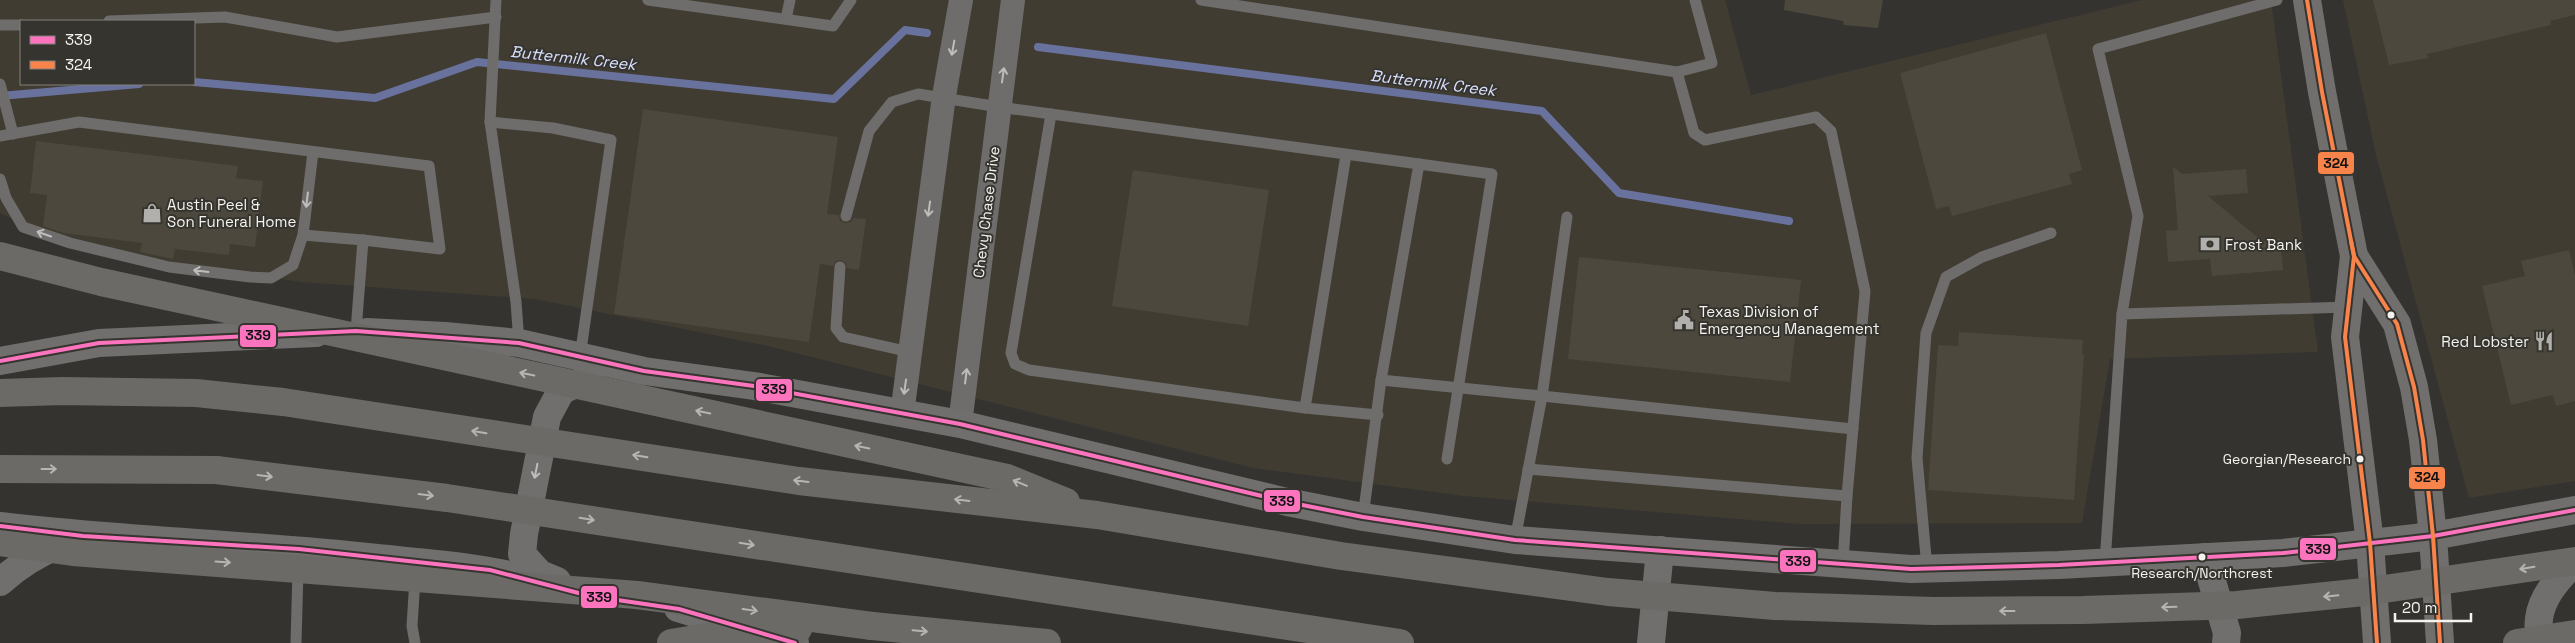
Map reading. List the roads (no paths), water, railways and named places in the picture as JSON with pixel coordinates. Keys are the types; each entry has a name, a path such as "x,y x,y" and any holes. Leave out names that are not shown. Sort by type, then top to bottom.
{"highway":[{"path":"0,256 101,282 1007,478 1098,515"},
{"path":"0,393 62,391 196,393 283,402 799,481 1098,515 1341,556 1608,592 1775,606 1933,611 2083,610 2237,605 2364,592 2575,562"},
{"path":"0,469 216,470 438,497 1400,643"},
{"path":"0,542 73,552 636,595 872,626 1046,643"},
{"path":"671,643 737,632 872,626"},
{"path":"2517,643 2575,634"}],"main road":[{"path":"2307,0 2322,92 2354,256 2345,337 2370,543 2377,643"},
{"path":"2354,256 2397,324 2414,387 2422,431 2433,536 2440,643"},
{"path":"0,344 99,343 356,331 445,336 518,344 644,371 754,386 960,424 1287,502 1363,517 1515,540 1843,564 1927,568 2283,553 2433,536 2575,510"},
{"path":"0,361 99,343"},
{"path":"590,596 540,574 522,554 547,417 561,391 584,380 592,377 644,371"},
{"path":"0,526 83,536 299,549 490,570 590,596 679,609 794,643"},
{"path":"0,582 20,565 43,551 83,536"},
{"path":"1651,643 1660,550"},
{"path":"2205,557 2227,633 2226,643"},
{"path":"2545,643 2541,641 2537,630 2540,609 2556,581 2575,562"}],"street":[{"path":"902,414 944,96 961,0"},
{"name":"Chevy Chase Drive","path":"960,424 1013,0"}],"lane":[{"path":"496,0 490,122 516,302 518,344"},
{"path":"648,0 833,26 851,0"},
{"path":"786,19 790,0"},
{"path":"1201,0 1677,72 1712,63 1695,0"},
{"path":"2105,562 2122,314 2138,216 2098,49 2277,0"},
{"path":"138,20 225,17 337,37 496,17"},
{"path":"0,25 20,25"},
{"path":"1677,72 1694,133 1705,140 1783,122 1816,117 1831,131 1865,291 1843,564"},
{"path":"0,84 13,134"},
{"path":"846,216 869,131 892,102 918,94 944,96 999,107 1492,174 1460,388 1447,458"},
{"path":"1051,114 1011,354 1015,364 1029,370 1305,408 1378,416"},
{"path":"0,136 79,122 429,166 440,249 303,235"},
{"path":"490,122 553,128 611,140 580,357"},
{"path":"0,179 6,198 23,227 70,244 169,268 270,278 293,265 303,235 313,152"},
{"path":"1305,408 1346,155"},
{"path":"1363,517 1378,416 1381,380 1419,164"},
{"path":"1515,540 1542,396 1567,217"},
{"path":"1927,568 1917,458 1926,333 1946,277 1982,258 2052,232"},
{"path":"356,331 363,240"},
{"path":"840,267 836,328 844,337 910,352"},
{"path":"2122,314 2348,307"},
{"path":"1381,380 1853,429"},
{"path":"1528,469 1847,496"},
{"path":"296,643 299,549"},
{"path":"415,562 412,626 415,643"}],"waterway":[{"name":"Buttermilk Creek","path":"195,82 375,98 477,62 834,99 905,30 927,33"},
{"name":"Buttermilk Creek","path":"1038,47 1542,111 1619,193 1789,221"},
{"name":"Buttermilk Creek","path":"0,96 127,85"}],"place":[{"name":"Austin Peel & Son Funeral Home","path":"152,213"},
{"name":"Frost Bank","path":"2210,244"},
{"name":"Texas Division of Emergency Management","path":"1684,320"},
{"name":"Red Lobster","path":"2544,341"},
{"name":"Georgian/Research","path":"2360,459"},
{"name":"Research/Northcrest","path":"2202,557"}]}
